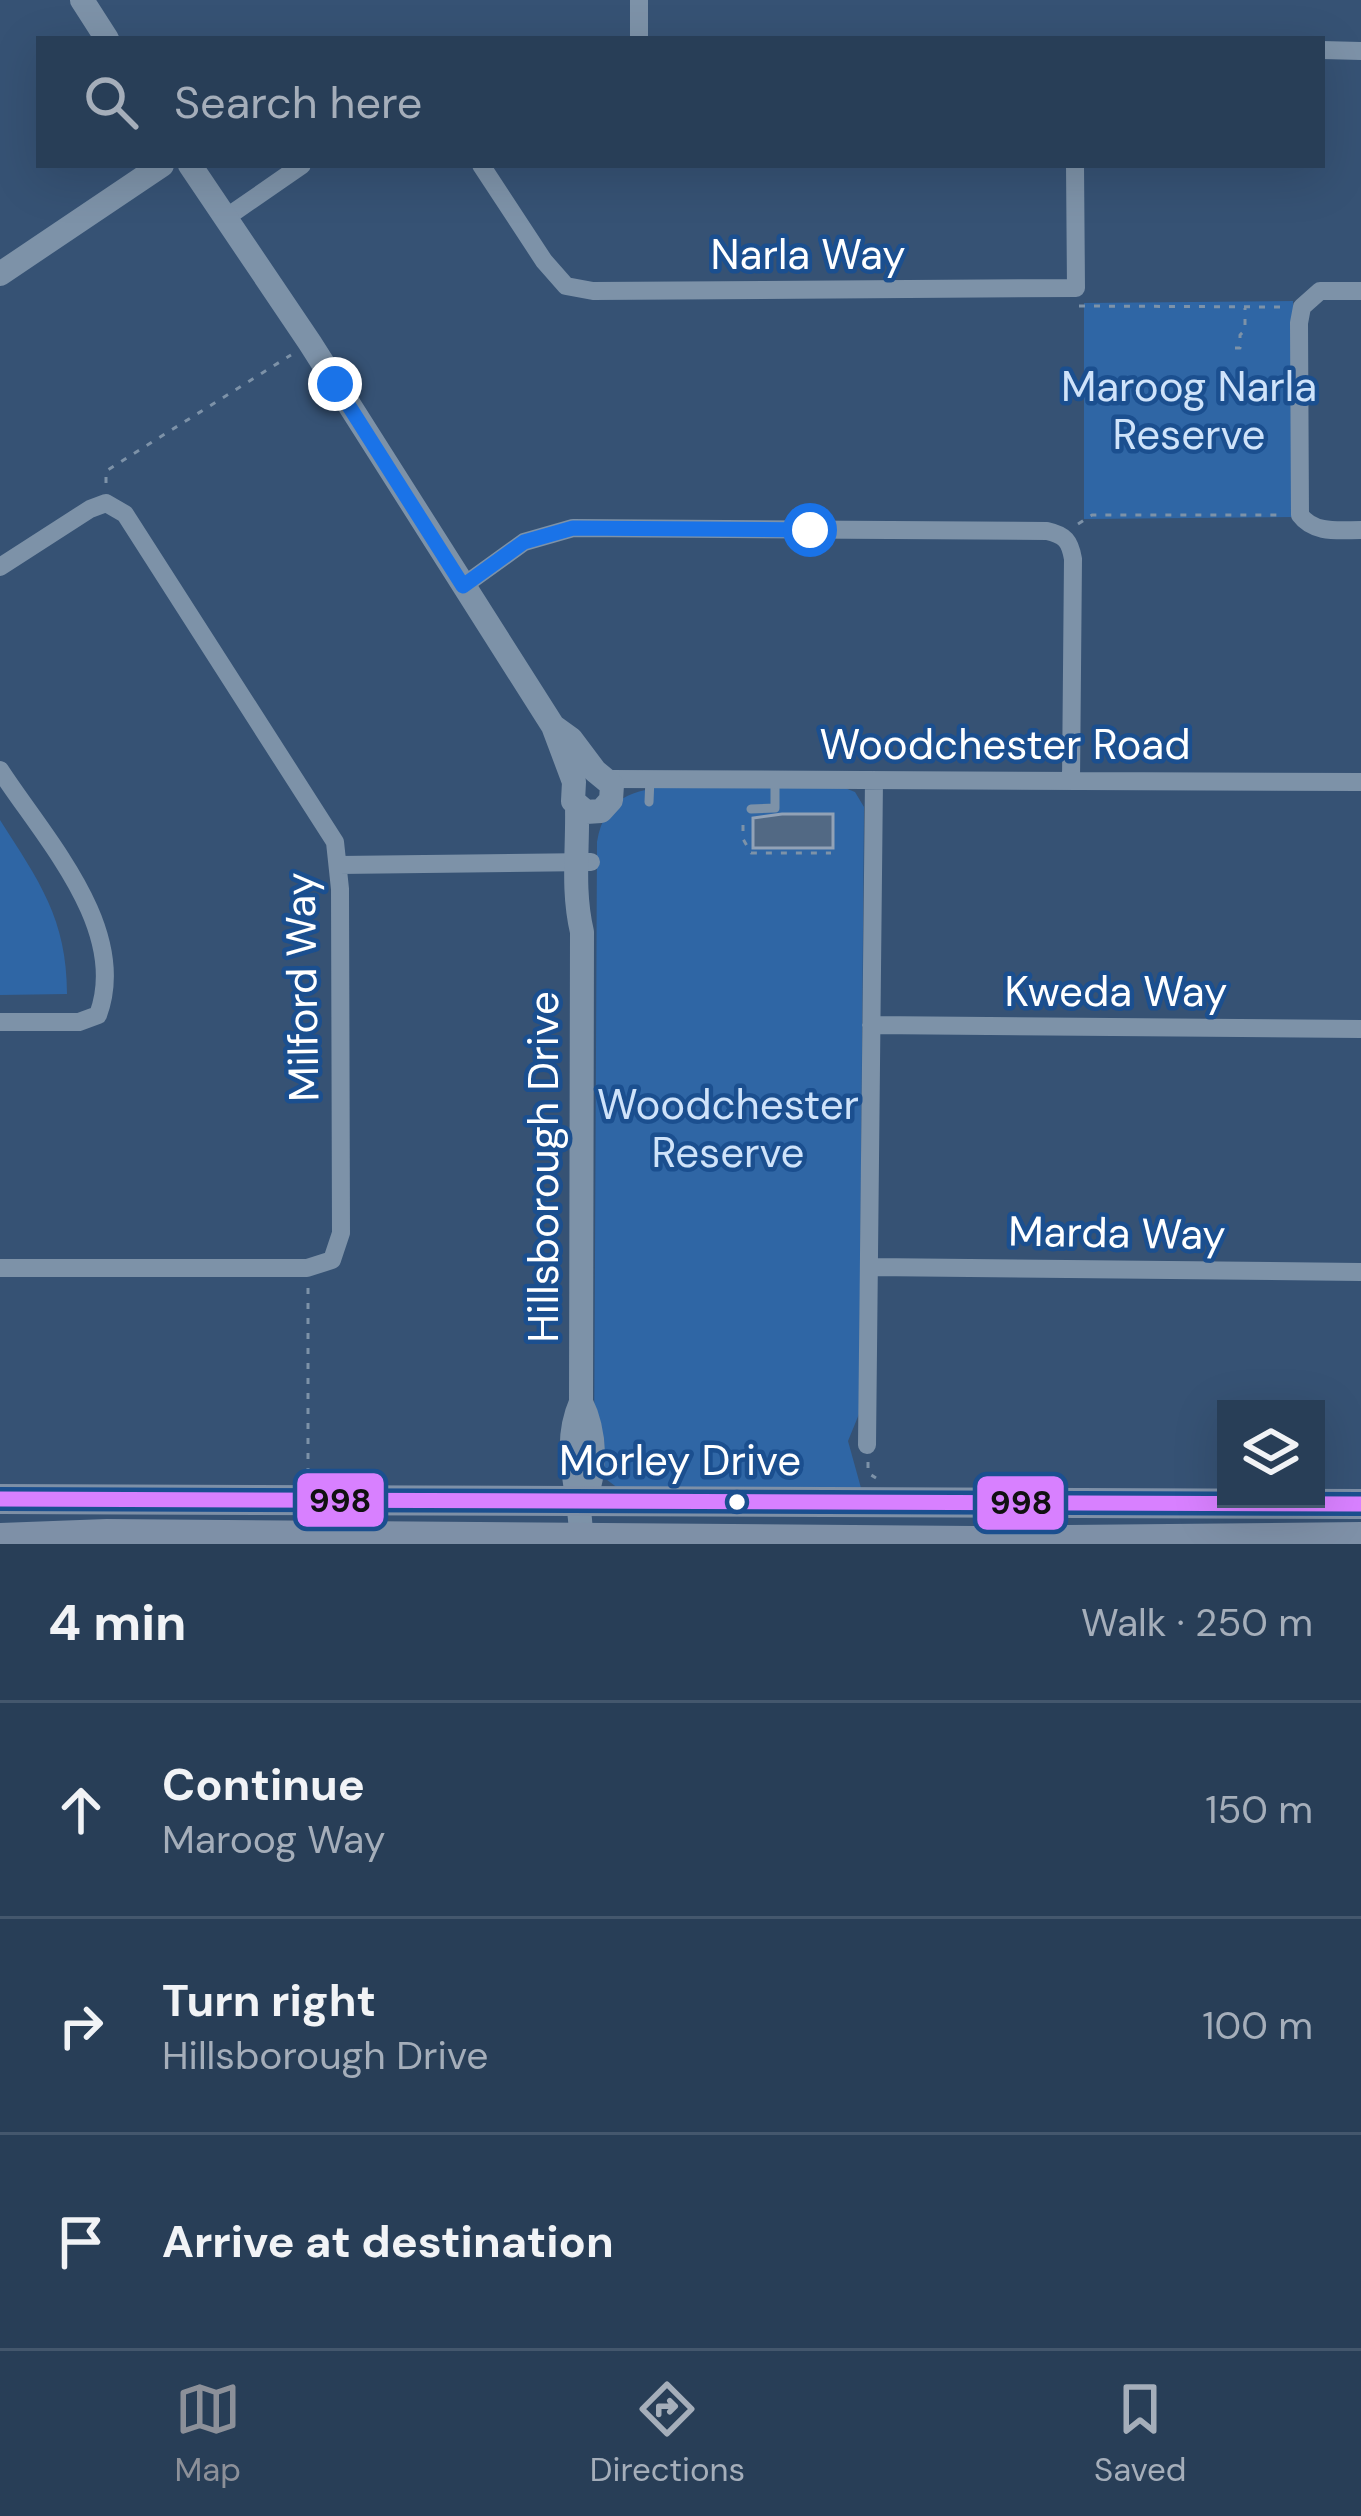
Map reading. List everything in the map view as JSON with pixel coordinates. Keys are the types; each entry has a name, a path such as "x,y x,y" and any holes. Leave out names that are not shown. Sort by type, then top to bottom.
{"highway":[{"name":"Morley Drive","path":"0,1499 1361,1504"},
{"name":"Morley Drive","path":"0,1538 855,1541 1361,1537"}],"street":[{"path":"639,0 639,36"},
{"path":"94,4 106,36"},
{"path":"1325,50 1361,51"},
{"path":"0,274 158,168"},
{"path":"192,168 553,726 571,739 594,793 650,778"},
{"path":"224,219 298,168"},
{"name":"Narla Way","path":"483,168 544,261 566,286 616,291 1076,288 1075,168"},
{"path":"1361,291 1320,291 1302,307 1300,515 1307,525 1326,530 1361,530"},
{"path":"0,567 90,508 106,503"},
{"name":"Milford Way","path":"106,503 125,514 335,842 339,865 340,1233 332,1260 307,1268"},
{"path":"463,586 524,542 573,528 1060,534 1070,543 1073,559 1071,781"},
{"path":"0,770 92,911 103,938 104,998 98,1015 80,1022 0,1022"},
{"name":"Woodchester Road","path":"650,778 1361,782"},
{"path":"868,1445 874,779"},
{"name":"Hillsborough Drive","path":"580,1538 581,1503 572,1486 573,1422 581,1402 582,932 576,908 594,793"},
{"path":"339,865 582,862"},
{"name":"Kweda Way","path":"871,1025 1361,1030"},
{"name":"Marda Way","path":"872,1267 1361,1272"},
{"path":"0,1268 307,1268"},
{"path":"853,1500 855,1541"}],"lane":[{"path":"649,802 650,778"},
{"path":"751,809 775,808 776,779"}],"path":[{"path":"1079,306 1302,307"},
{"path":"1235,348 1240,348 1245,330 1245,307"},
{"path":"106,503 106,471 310,344"},
{"path":"1060,534 1092,515 1300,515"},
{"path":"743,825 743,839 751,853 831,853"},
{"path":"307,1268 308,1484"},
{"path":"868,1445 868,1473 880,1481"}],"green space":[{"name":"Maroog Narla Reserve","path":"1293,301 1294,517 1084,519 1084,303"},
{"name":"Woodchester Reserve","path":"674,785 845,788 855,792 864,807 859,1414 848,1441 861,1488 619,1489 598,1473 594,1459 597,842 606,815 623,798"},
{"path":"0,820 56,922 67,994 0,995"}],"building":[{"path":"833,814 833,848 753,848 753,818"}],"transit line":[{"name":"998","path":"0,1499 1361,1504"}],"route":[{"path":"335,384 463,586 524,542 573,528 810,530"}]}
